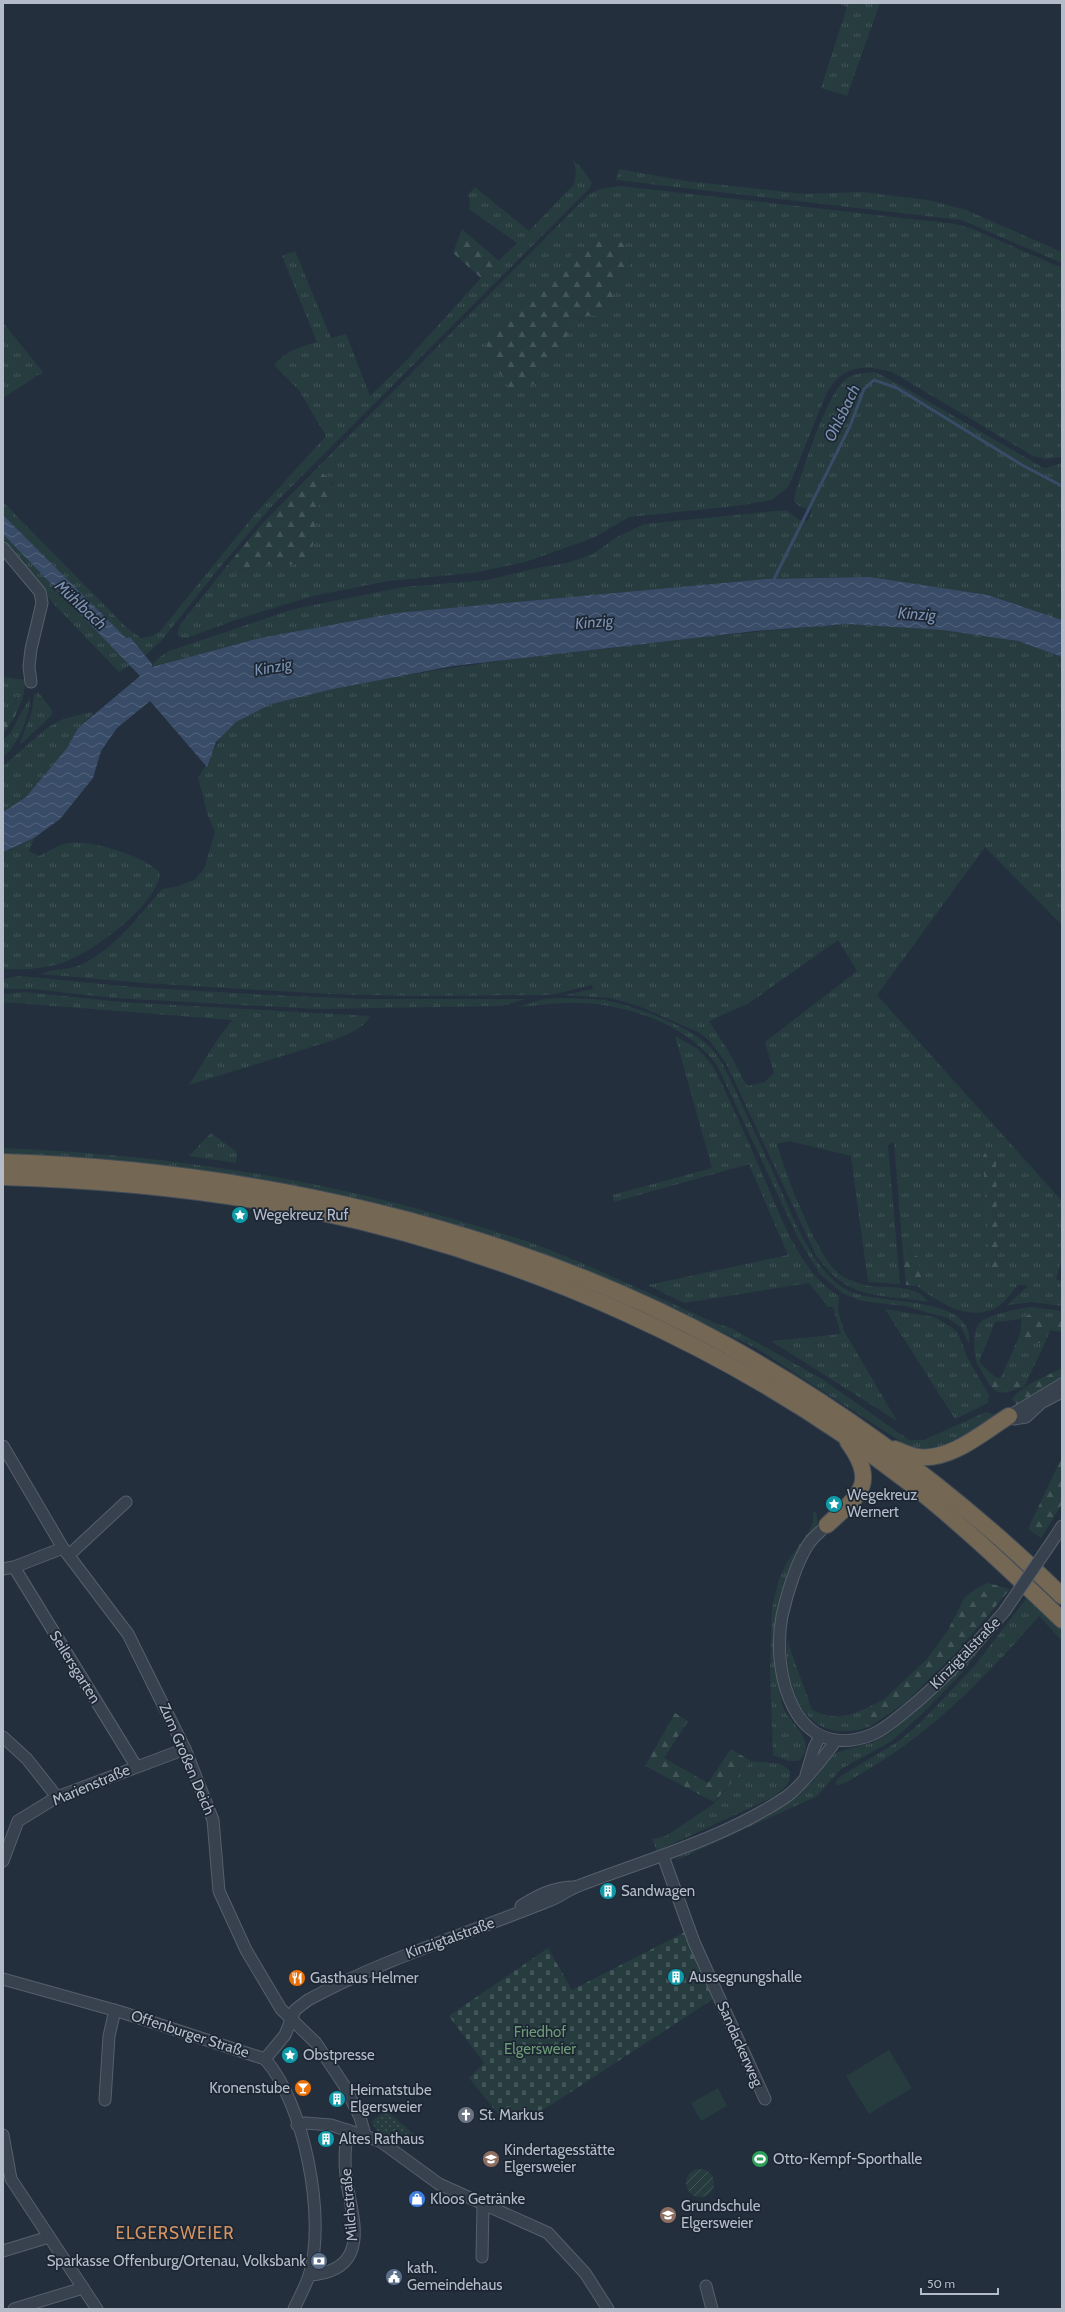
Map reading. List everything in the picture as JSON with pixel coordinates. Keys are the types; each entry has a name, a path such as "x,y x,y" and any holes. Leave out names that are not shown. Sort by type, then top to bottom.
{"highway":[{"path":"3,1162 114,1168 265,1190 399,1218 506,1250 603,1286 727,1346 838,1413 884,1445 1003,1540 1062,1596"},
{"path":"3,1177 81,1180 163,1188 240,1198 317,1212 458,1248 553,1282 643,1320 757,1382 842,1435 912,1485 982,1544 1062,1620"},
{"path":"884,1445 918,1457 937,1456 961,1447 1009,1416"},
{"path":"827,1525 854,1499 863,1486 864,1474 857,1455 842,1435"}],"street":[{"path":"3,548 40,592 42,603 31,649 29,667 31,682"},
{"path":"1062,1384 1009,1416 1014,1419 1026,1417 1041,1403 1062,1392"},
{"name":"Zum Großen Deich","path":"3,1446 66,1551 128,1634 185,1749 213,1820 220,1891 246,1950 281,2009 290,2020 316,2042 344,2085 360,2117 365,2134"},
{"path":"9,1568 66,1551 126,1502"},
{"path":"820,1736 804,1724 795,1712 787,1694 782,1671 782,1617 789,1591 810,1542 827,1525"},
{"name":"Kinzigtalstraße","path":"805,1777 814,1748 820,1736 836,1740 872,1735 892,1723 944,1677 1004,1612 1062,1526"},
{"name":"Seilersgarten","path":"9,1568 136,1766"},
{"path":"3,1737 28,1759 57,1797"},
{"name":"Kinzigtalstraße","path":"265,2059 285,2035 290,2020 299,2005 369,1970 507,1916 533,1898 562,1887 576,1886 663,1856 731,1827 787,1796 828,1754 836,1740"},
{"name":"Marienstraße","path":"3,1861 18,1821 57,1797 136,1766 185,1749"},
{"name":"Sandackerweg","path":"663,1856 694,1942 764,2099"},
{"name":"Offenburger Straße","path":"3,1979 115,2010 265,2059"},
{"name":"Offenburger Straße","path":"105,2100 109,2036 115,2010"},
{"path":"265,2059 273,2068 282,2084 297,2125 312,2176 314,2223 313,2254 309,2275 294,2309"},
{"path":"297,2125 316,2123 365,2134 380,2141 439,2184 548,2233 585,2273 608,2309"},
{"name":"Milchstraße","path":"309,2275 326,2274 340,2266 350,2255 353,2246 354,2230 345,2151 348,2130"},
{"path":"3,2135 11,2179 97,2309"},
{"path":"482,2257 483,2205"},
{"path":"3,2251 49,2237"},
{"path":"706,2286 712,2309"},
{"path":"14,2309 83,2288"}],"green space":[{"path":"838,3 880,3 847,96 821,88 847,7"},
{"path":"573,160 584,171 592,183 590,188 272,506 220,567 161,641 145,656 130,637 126,638 3,515 3,502 126,627 141,638 153,636 161,630 255,514 326,436 299,390 274,365 288,353 317,342 282,256 295,251 331,338 346,334 370,396 403,364 481,278 517,243 469,209 470,199 467,196 475,187 529,231 574,184 576,170"},
{"path":"619,169 686,181 804,194 862,192 928,200 966,210 1062,252 1062,263 961,220 616,180"},
{"path":"620,186 956,224 973,229 1062,268 1062,457 1046,459 1033,456 892,372 872,368 855,369 840,376 827,392 789,486 772,500 736,506 629,517 593,538 525,562 473,573 388,581 313,596 241,618 187,638 181,638 177,635 180,625 226,567 234,573 258,565 296,564 312,549 317,510 320,503 333,498 333,484 317,468 588,195 600,189","holes":["630,255 629,270 612,286 601,316 589,316 571,326"]},
{"path":"462,229 500,262 481,278 453,253"},
{"path":"614,237 623,244 629,255 629,270 612,286 615,301 601,317 587,316 577,322 539,378 514,396 492,361 486,345 497,329 575,252 600,238"},
{"path":"4,324 43,372 3,398 3,325"},
{"path":"875,372 1042,467 1045,468 1062,463 1062,620 988,595 870,577 766,579 396,613 260,638 151,667 157,659 169,651 294,609 403,587 488,580 537,568 567,563 593,554 617,537 644,524 786,510 799,520 808,521 812,510 801,507 794,502 795,494 824,413 840,385 848,377"},
{"path":"317,468 330,481 334,493 333,498 320,503 312,549 309,556 297,563 255,566 234,573 226,567 260,526"},
{"path":"3,534 130,665 119,672 51,601 3,543"},
{"path":"847,624 942,630 1018,641 1062,657 1062,925 985,847 877,995 1062,1201 1062,1259 1056,1279 1062,1281 1062,1306 1032,1302 1007,1305 1028,1286 1018,1285 1006,1300 997,1307 976,1313 965,1312 944,1304 917,1286 923,1282 912,1253 903,1254 894,1142 888,1145 900,1284 868,1282 851,1156 789,1141 777,1144 802,1212 820,1249 838,1273 853,1281 869,1286 901,1288 917,1292 924,1296 928,1302 866,1293 840,1281 828,1270 816,1255 726,1063 709,1040 698,1032 636,1005 610,998 565,995 593,989 592,985 551,995 412,996 328,994 144,983 42,974 76,967 93,958 125,931 162,889 175,887 194,880 204,869 215,832 208,816 198,777 224,733 237,721 270,704 324,690 462,666 694,638","holes":["838,940 857,971 765,1042 774,1073 765,1082 747,1086 727,1049 709,1021 749,1003"]},
{"path":"3,677 26,680 23,697 17,695 11,713 3,724"},
{"path":"38,692 52,710 52,715 21,744 20,743 32,712 34,696"},
{"path":"18,695 23,697 14,718 3,734 3,724 11,713"},
{"path":"30,697 28,713 22,730 14,745 3,758 3,740 11,732"},
{"path":"91,712 93,714 78,728 67,748 26,797 3,812 3,766 47,728 63,719"},
{"path":"34,838 29,851 39,856 64,844 77,842 117,850 143,861 160,873 156,886 148,899 137,912 108,937 93,947 67,961 52,966 27,969 3,969 3,852"},
{"path":"20,976 134,987 268,995 367,999 526,999 501,1006 318,1009 115,998 32,989 3,989 3,979"},
{"path":"25,992 121,1002 370,1016 360,1028 334,1040 189,1085 217,1040 232,1020 3,1002 3,994"},
{"path":"558,998 604,1000 630,1006 675,1024 701,1039 713,1050 724,1068 802,1236 821,1267 832,1279 845,1289 877,1298 940,1308 957,1316 967,1327 969,1344 961,1327 947,1318 905,1306 861,1301 842,1293 820,1274 798,1238 718,1067 692,1040 657,1020 637,1013 599,1004 573,1003 517,1007 543,999"},
{"path":"675,1036 698,1049 713,1066 791,1239 812,1272 839,1296 838,1311 844,1331 897,1421 771,1341 841,1334 833,1307 828,1307 809,1283 684,1303 648,1285 788,1255 749,1164 614,1202 612,1195 712,1168"},
{"path":"211,1133 237,1152 236,1163 189,1156"},
{"path":"3,1148 113,1155 223,1168 332,1188 439,1215 479,1226 545,1248 610,1275 715,1323 731,1328 822,1379 909,1440 924,1440 986,1412 998,1416 947,1450 917,1452 756,1348 652,1299 508,1244 397,1209 299,1187 236,1176 105,1160 3,1155"},
{"path":"988,1148 996,1157 998,1271 990,1272 983,1156"},
{"path":"912,1253 918,1257 923,1283 917,1286 906,1285 903,1254"},
{"path":"1031,1307 1062,1311 1062,1321 1030,1314 1022,1319 995,1322 979,1362 995,1377 990,1385 977,1363 974,1349 975,1332 979,1324 989,1317 1004,1312"},
{"path":"885,1309 934,1317 953,1328 958,1333 967,1357 989,1395 988,1403 955,1419"},
{"path":"1030,1314 1062,1321 1062,1332 1050,1330 1045,1343 1024,1343 1020,1335 1022,1319"},
{"path":"1020,1335 1024,1343 1045,1343 1024,1387 1024,1383 1022,1381 1000,1379"},
{"path":"1062,1368 1062,1381 1017,1405 1012,1399 1028,1385"},
{"path":"995,1377 1022,1381 1025,1383 1024,1387 1001,1393 997,1392 990,1385"},
{"path":"1062,1457 1062,1504 1041,1538 1028,1529"},
{"path":"816,1511 818,1523 793,1565 784,1592 779,1623 776,1667 780,1695 783,1707 805,1740 806,1747 804,1754 798,1761 789,1761 773,1755 770,1670 772,1608 779,1579 787,1562 809,1531 813,1523 813,1513"},
{"path":"988,1583 1010,1589 956,1653 906,1702 871,1726 868,1723 869,1717 875,1708 927,1659 948,1630 965,1597 977,1588"},
{"path":"1029,1595 1062,1629 1062,1641 1039,1616 1000,1660 958,1702 936,1721 889,1757 843,1784 836,1785 836,1781 841,1776 899,1741 921,1722 976,1664"},
{"path":"994,1631 961,1674 923,1713 892,1741 841,1769 817,1796 675,1861 682,1854 790,1801 811,1783 830,1758 838,1752 874,1742 891,1732 950,1680"},
{"path":"787,1640 812,1710 832,1716 841,1716 859,1712 886,1698 875,1708 868,1723 871,1726 849,1731 831,1730 816,1723 805,1712 796,1697 790,1679 787,1660"},
{"path":"675,1713 688,1721 664,1758 708,1783 731,1749 751,1761 714,1802 645,1766"},
{"path":"751,1761 781,1764 790,1771 788,1784 771,1798 657,1851 652,1839 666,1836 712,1805"},
{"name":"Friedhof Elgersweier","path":"685,1932 713,1999 551,2105 523,2120 500,2116 469,2078 484,2063 449,2016 548,1948 572,1990"},
{"path":"889,2050 912,2088 869,2114 846,2076"},
{"path":"718,2088 727,2106 701,2121 691,2103"},
{"path":"386,2110 418,2138 417,2144 395,2146 381,2136 371,2122"},
{"path":"700,2169 710,2173 714,2183 710,2193 700,2197 690,2193 686,2183 690,2173"}],"water":[{"path":"3,515 126,638 130,637 152,664 152,667 260,638 396,613 766,579 870,577 988,595 1062,620 1062,657 1018,641 942,630 847,624 755,631 453,666 333,689 271,704 236,722 216,742 207,767 150,701 117,728 101,751 93,778 60,819 34,838 3,852 3,812 26,797 67,748 78,728 140,676 3,534"}],"waterway":[{"name":"Ohlsbach","path":"773,581 850,426 864,389 874,380 897,388 1022,465 1062,486"}],"place":[{"name":"Wegekreuz Ruf","path":"240,1215"},
{"name":"Wegekreuz Wernert","path":"834,1504"},
{"name":"Sandwagen","path":"608,1891"},
{"name":"Aussegnungshalle","path":"676,1977"},
{"name":"Gasthaus Helmer","path":"297,1978"},
{"name":"Obstpresse","path":"290,2055"},
{"name":"Kronenstube","path":"303,2088"},
{"name":"Heimatstube Elgersweier","path":"337,2099"},
{"name":"St. Markus","path":"466,2115"},
{"name":"Altes Rathaus","path":"326,2139"},
{"name":"Kindertagesstätte Elgersweier","path":"491,2159"},
{"name":"Otto-Kempf-Sporthalle","path":"760,2159"},
{"name":"Kloos Getränke","path":"417,2199"},
{"name":"Grundschule Elgersweier","path":"668,2215"},
{"name":"Sparkasse Offenburg/Ortenau, Volksbank","path":"319,2261"},
{"name":"kath. Gemeindehaus","path":"394,2277"}],"district":[{"name":"ELGERSWEIER","path":"175,2233"}],"water label":[{"name":"Mühlbach","path":"81,605"},
{"name":"Kinzig","path":"917,614"},
{"name":"Kinzig","path":"594,622"},
{"name":"Kinzig","path":"273,667"}]}
